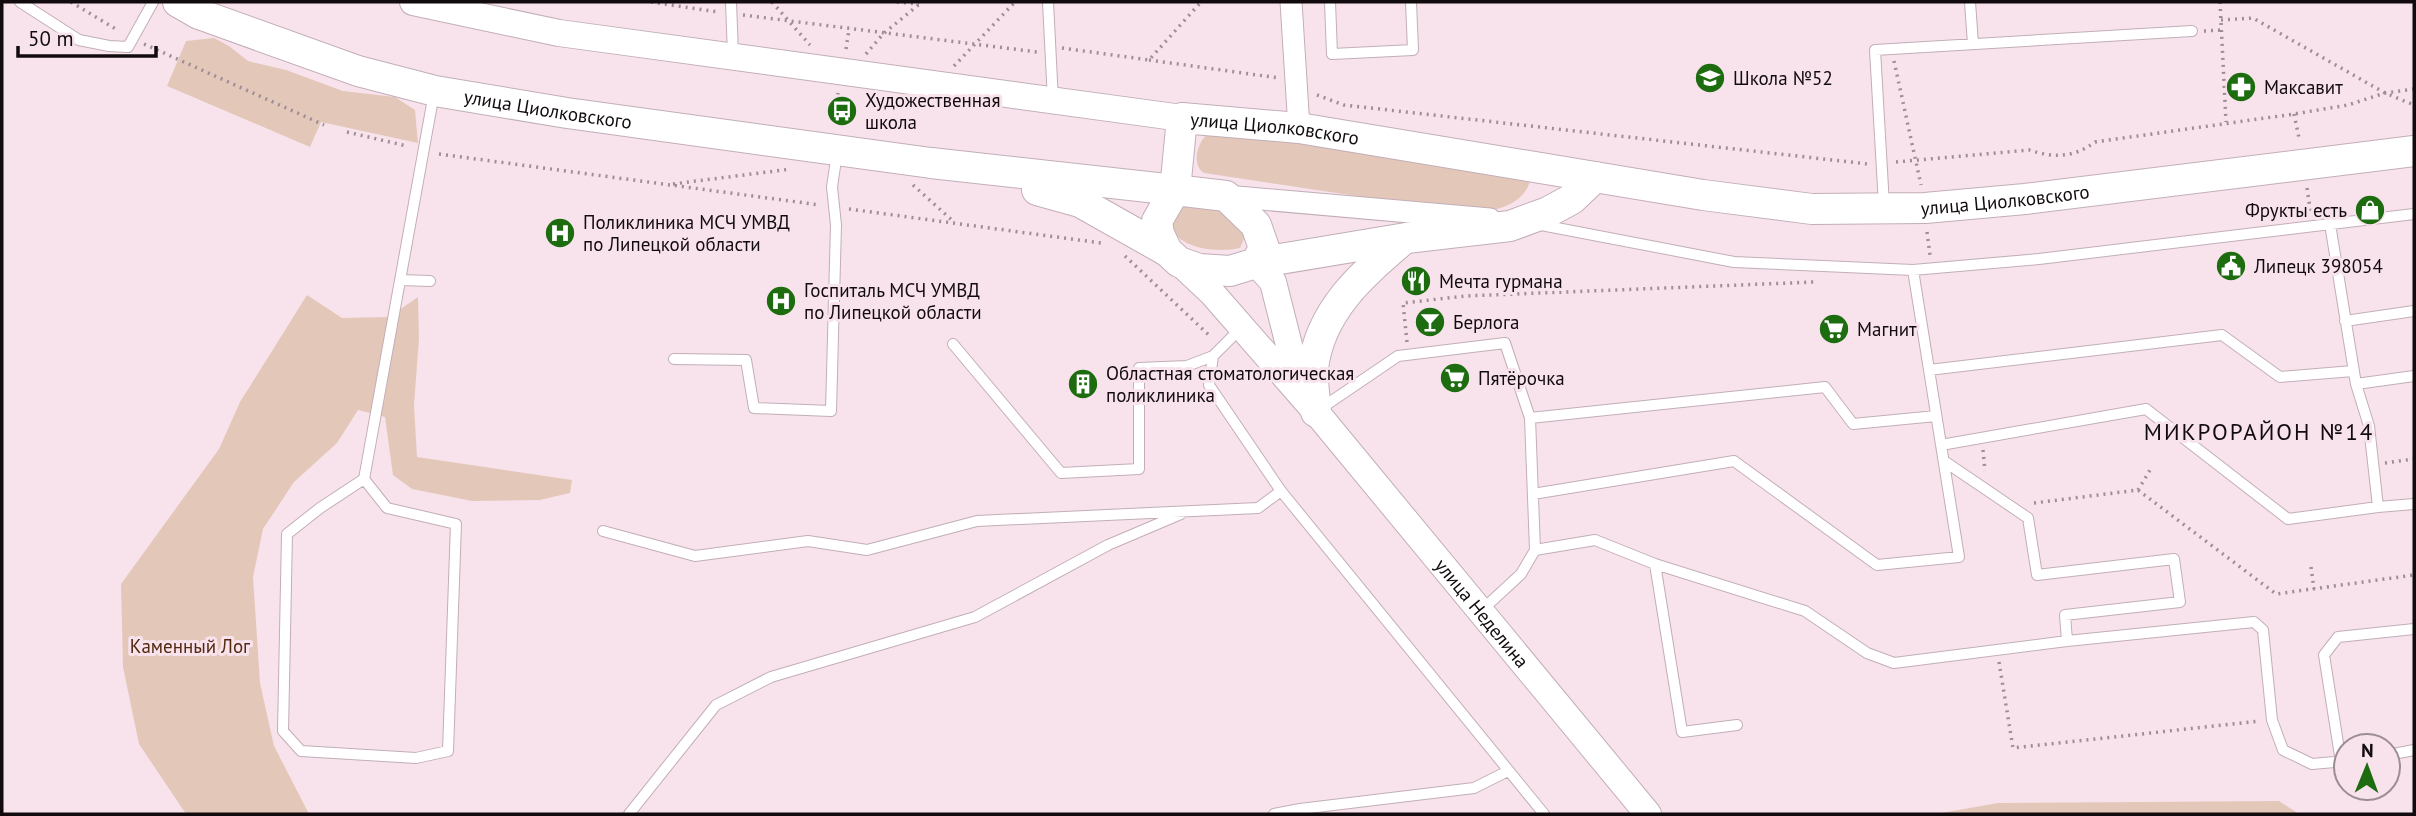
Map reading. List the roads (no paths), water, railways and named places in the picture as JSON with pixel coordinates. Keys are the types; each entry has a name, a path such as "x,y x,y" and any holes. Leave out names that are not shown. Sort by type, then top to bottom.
{"main road":[{"name":"улица Циолковского","path":"178,2 199,14 358,71 435,91 567,113 931,163 1175,190 1182,118 1299,128 1703,195 1812,209 1925,208 2025,199 2414,151"},
{"name":"улица Циолковского","path":"931,163 1080,202 1173,256"},
{"path":"1256,264 1264,248 1256,225 1226,196 1175,190 1157,221 1159,234 1173,256 1199,269 1230,271 1406,238 1510,226 1548,212 1572,199 1595,177"},
{"path":"1316,412 1313,370 1318,345 1328,319 1354,283 1406,238"}],"street":[{"path":"1291,2 1299,128"},
{"path":"422,3 559,33 1182,118"},
{"path":"1226,196 1523,222"},
{"name":"улица Неделина","path":"1173,256 1212,293 1316,412 1648,814"},
{"name":"улица Неделина","path":"1256,264 1273,282 1291,353 1316,412"}],"lane":[{"path":"20,2 79,40 109,46 130,43 153,2"},
{"path":"1048,2 1053,101"},
{"path":"1330,2 1332,54 1413,50 1411,2"},
{"path":"1970,2 1973,44"},
{"path":"732,8 733,57"},
{"path":"1884,208 1875,50 2192,31"},
{"path":"364,479 387,508 456,524 448,751 416,758 301,751 284,731 287,534 364,479 435,91"},
{"path":"674,359 746,360 754,408 831,411 836,225 832,187 838,149"},
{"path":"1523,222 1734,262 1913,270 2039,259 2414,214"},
{"path":"2330,224 2353,371 2369,426 2378,507"},
{"path":"1533,494 1734,461 1877,565 1959,557 1913,270"},
{"path":"401,279 430,281"},
{"path":"2345,321 2414,311"},
{"path":"953,344 1061,472 1139,469 1139,369 1187,366 1213,356 1242,326"},
{"path":"1929,370 2222,335 2280,377 2353,371"},
{"path":"1316,412 1398,356 1505,343 1530,418 1535,550 1521,574 1481,610"},
{"path":"1213,356 1209,385 1281,491 1544,814"},
{"path":"2356,384 2414,376"},
{"path":"1530,418 1825,387 1853,424 1936,416"},
{"path":"1941,445 2146,409 2288,519 2414,504"},
{"path":"1944,461 2028,518 2036,575 2174,559 2180,603 2065,615 2067,641"},
{"path":"603,531 695,556 808,541 867,550 977,521 1258,508 1281,491"},
{"path":"629,814 716,705 771,677 975,617 1108,545 1186,512"},
{"path":"1535,550 1595,540 1655,564 1805,611 1867,653 1894,663 2067,641 2254,622 2263,630 2272,720 2283,750 2312,764 2332,763"},
{"path":"1655,564 1682,732 1737,725"},
{"path":"2338,732 2324,655 2338,637 2414,629"},
{"path":"1274,814 1300,808 1474,788 1508,771"}],"place":[{"name":"Школа №52","path":"1710,78"},
{"name":"Максавит","path":"2241,87"},
{"name":"Художественная школа","path":"842,111"},
{"name":"Фрукты есть","path":"2370,210"},
{"name":"Поликлиника МСЧ УМВД по Липецкой области","path":"560,233"},
{"name":"Липецк 398054","path":"2231,266"},
{"name":"Мечта гурмана","path":"1416,281"},
{"name":"Госпиталь МСЧ УМВД по Липецкой области","path":"781,301"},
{"name":"Берлога","path":"1430,322"},
{"name":"Магнит","path":"1834,329"},
{"name":"Пятёрочка","path":"1455,378"},
{"name":"Областная стоматологическая поликлиника","path":"1083,384"}],"district":[{"name":"МИКРОРАЙОН №14","path":"2259,432"}],"park label":[{"name":"Каменный Лог","path":"190,646"}]}
